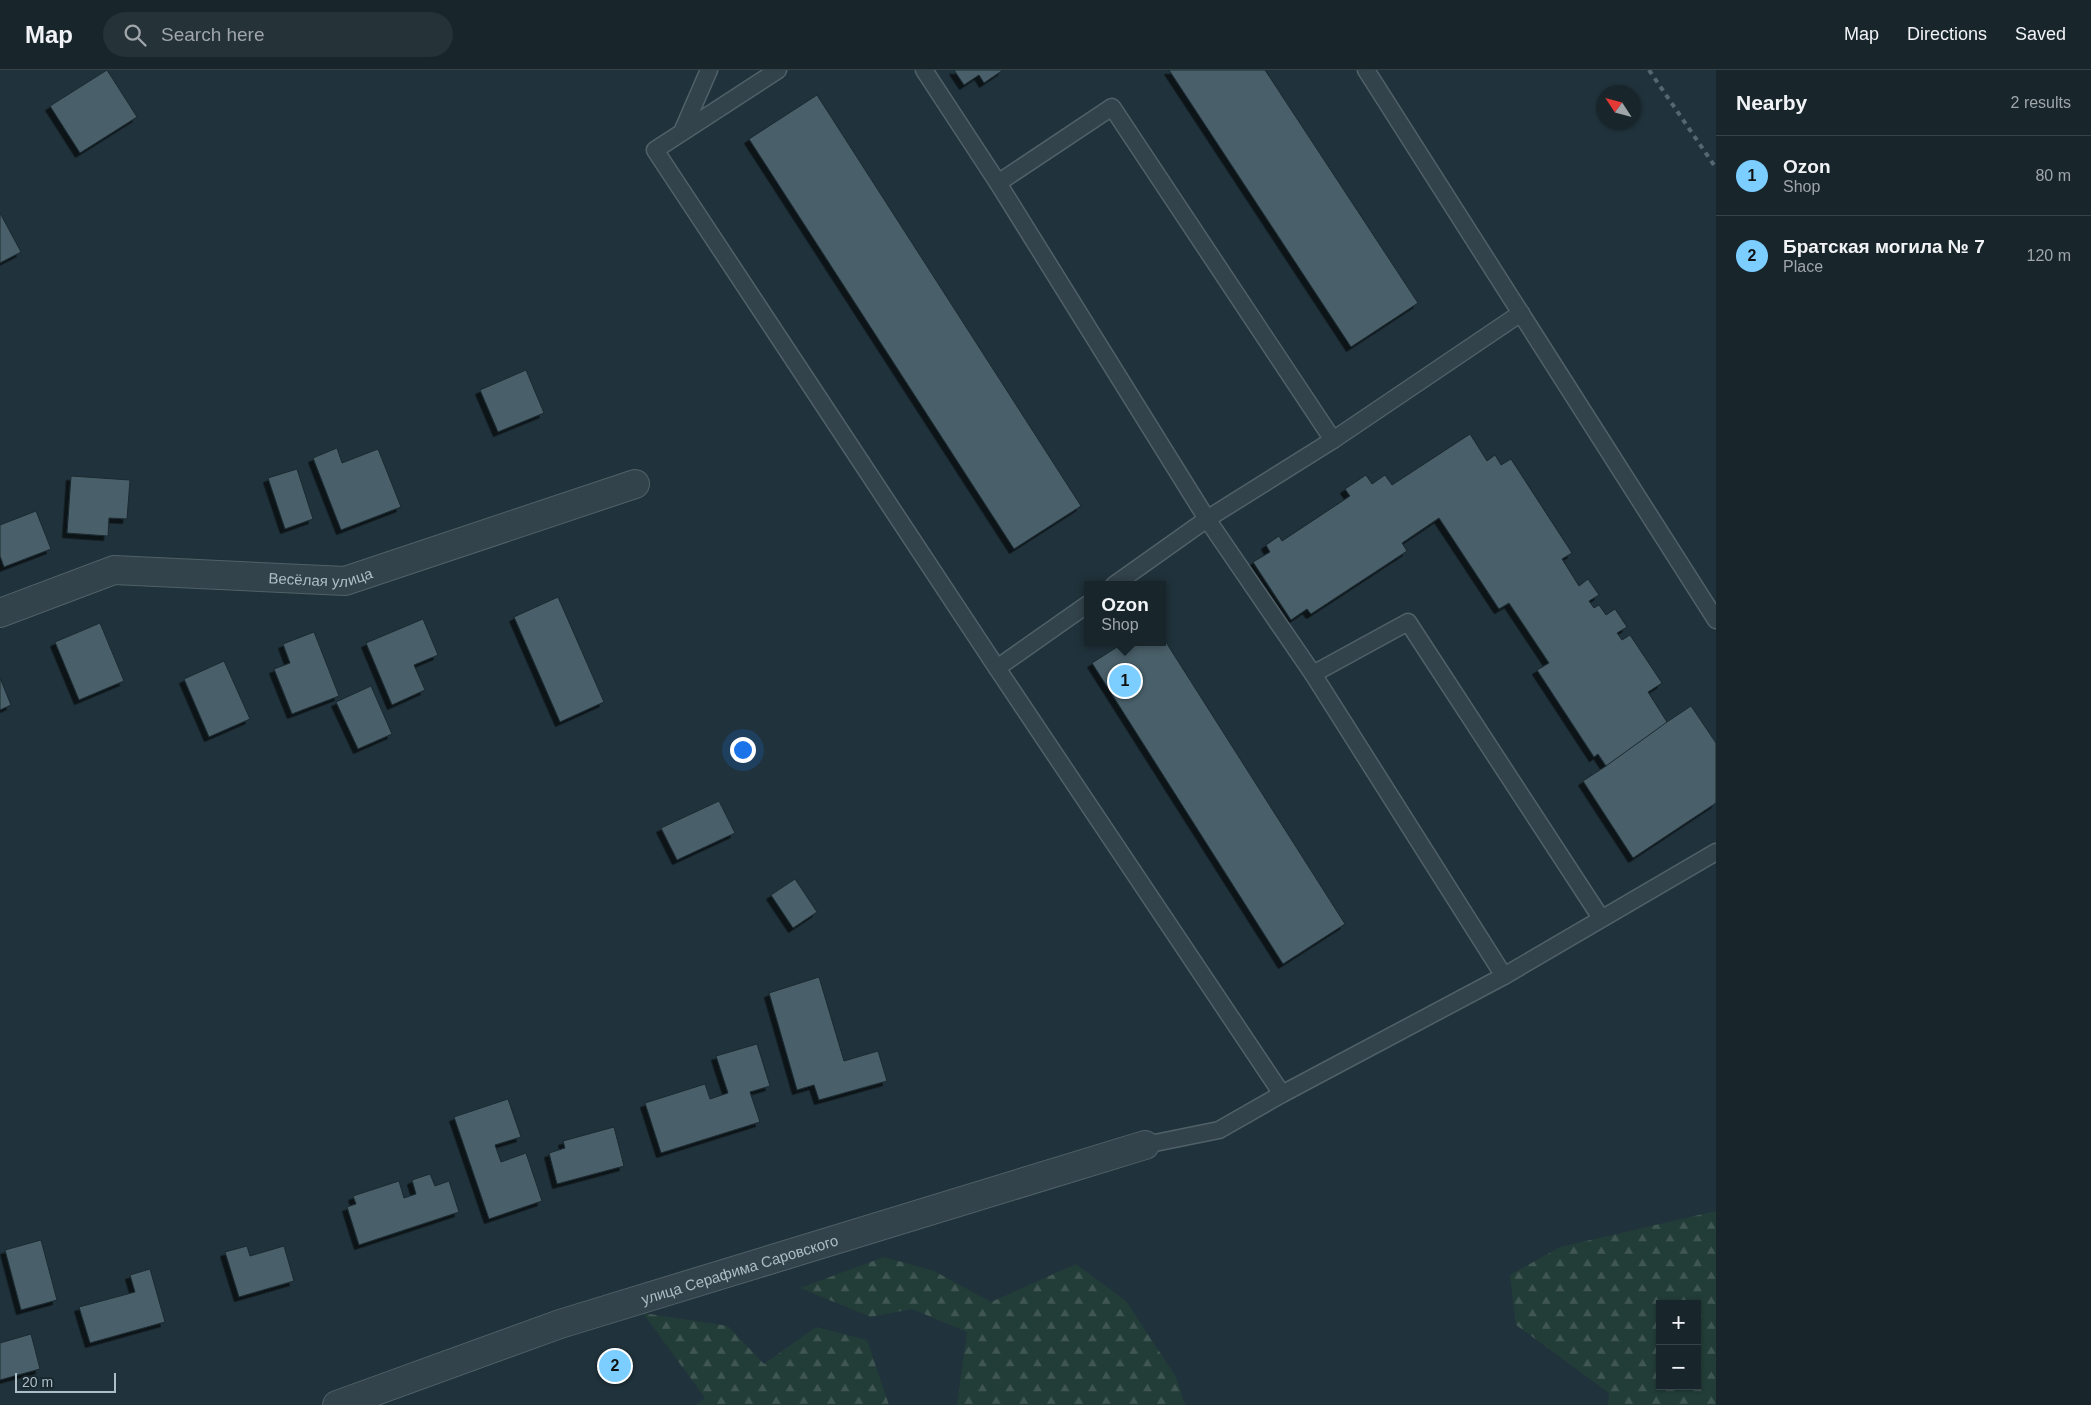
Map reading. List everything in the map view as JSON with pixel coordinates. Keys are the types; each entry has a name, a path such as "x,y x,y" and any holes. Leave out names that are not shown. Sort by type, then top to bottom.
{"street":[{"name":"Весёлая улица","path":"0,613 114,570 345,581 635,484"},
{"name":"улица Серафима Саровского","path":"337,1405 560,1324 1145,1144"}],"lane":[{"path":"682,132 709,70"},
{"path":"778,70 655,150 997,668 1282,1094"},
{"path":"924,70 998,182 1206,519 1312,674 1504,976"},
{"path":"1366,70 1716,620"},
{"path":"998,182 1112,107 1333,440"},
{"path":"1120,581 1206,519 1333,440 1521,313"},
{"path":"997,668 1084,607"},
{"path":"1312,674 1408,622 1601,918"},
{"path":"1145,1144 1219,1130 1282,1094 1504,976 1716,852"}],"green space":[{"path":"1716,1211 1716,1405 1608,1405 1609,1393 1516,1325 1510,1275 1560,1247"},
{"path":"884,1257 934,1271 991,1302 1076,1264 1126,1301 1176,1377 1185,1405 957,1405 967,1332 912,1309 871,1317 800,1288"},
{"path":"643,1313 728,1326 764,1364 816,1327 867,1340 889,1405 696,1405 705,1398"}],"building":[{"path":"107,70 137,117 80,153 50,106"},
{"path":"954,70 1003,70 984,83 979,75 964,85"},
{"path":"1169,70 1265,70 1418,303 1351,347"},
{"path":"817,95 1081,506 1014,549 749,139"},
{"path":"0,213 21,252 0,263"},
{"path":"526,370 544,413 498,432 480,390"},
{"path":"1470,434 1487,461 1495,455 1501,465 1511,459 1572,553 1562,559 1579,586 1588,579 1599,595 1589,601 1594,608 1599,605 1606,615 1615,609 1627,627 1617,633 1622,640 1630,635 1662,683 1648,692 1667,722 1691,706 1716,743 1716,803 1633,858 1583,781 1606,766 1598,754 1594,757 1537,670 1549,663 1509,603 1499,609 1439,518 1402,543 1407,551 1311,614 1307,609 1291,620 1253,562 1270,552 1266,545 1279,536 1282,541 1350,496 1345,489 1366,475 1372,484 1385,475 1392,485"},
{"path":"1470,434 1487,461 1495,455 1501,465 1511,459 1572,553 1562,559 1579,586 1588,579 1599,595 1589,601 1594,608 1599,605 1606,615 1615,609 1627,627 1617,633 1622,640 1630,635 1662,683 1648,692 1667,722 1606,766 1598,754 1594,757 1537,670 1549,663 1509,603 1499,609 1439,518 1402,543 1407,551 1311,614 1307,609 1291,620 1253,562 1270,552 1266,545 1279,536 1282,541 1350,496 1345,489 1366,475 1372,484 1385,475 1392,485"},
{"path":"337,448 342,463 378,449 401,507 341,530 313,458"},
{"path":"297,469 313,519 285,529 268,478"},
{"path":"71,476 130,480 127,519 109,518 108,536 67,533"},
{"path":"36,511 51,549 4,567 0,556 0,525"},
{"path":"558,597 604,702 560,722 514,617"},
{"path":"423,619 438,655 414,665 425,690 392,705 366,643"},
{"path":"100,623 124,681 79,700 55,642"},
{"path":"314,632 339,696 292,714 274,669 290,663 283,644"},
{"path":"1166,642 1345,924 1283,964 1092,663 1119,646 1166,646"},
{"path":"224,661 250,719 209,737 184,679"},
{"path":"0,678 11,705 0,710"},
{"path":"371,686 392,734 358,749 336,702"},
{"path":"719,801 735,833 677,860 661,828"},
{"path":"795,879 817,912 793,928 771,895"},
{"path":"819,977 844,1061 878,1051 887,1081 819,1100 814,1085 797,1090 769,993"},
{"path":"757,1044 770,1086 750,1092 760,1122 661,1153 645,1103 705,1084 710,1099 728,1093 716,1056"},
{"path":"508,1099 521,1137 495,1145 501,1162 526,1153 542,1201 489,1219 454,1117"},
{"path":"614,1127 624,1166 557,1184 549,1153 565,1148 563,1141"},
{"path":"430,1174 435,1186 449,1181 459,1212 359,1245 347,1207 356,1204 353,1196 399,1181 404,1198 416,1194 412,1180"},
{"path":"41,1240 57,1300 21,1310 5,1250"},
{"path":"247,1246 250,1256 284,1246 294,1281 239,1297 225,1252"},
{"path":"150,1269 165,1322 90,1343 79,1307 135,1292 130,1275"},
{"path":"31,1334 40,1369 0,1380 0,1343"}],"railway":[{"path":"1649,70 1716,168"}],"place":[{"name":"Ozon","path":"1125,681"},
{"name":"Братская могила № 7","path":"615,1366"}]}
